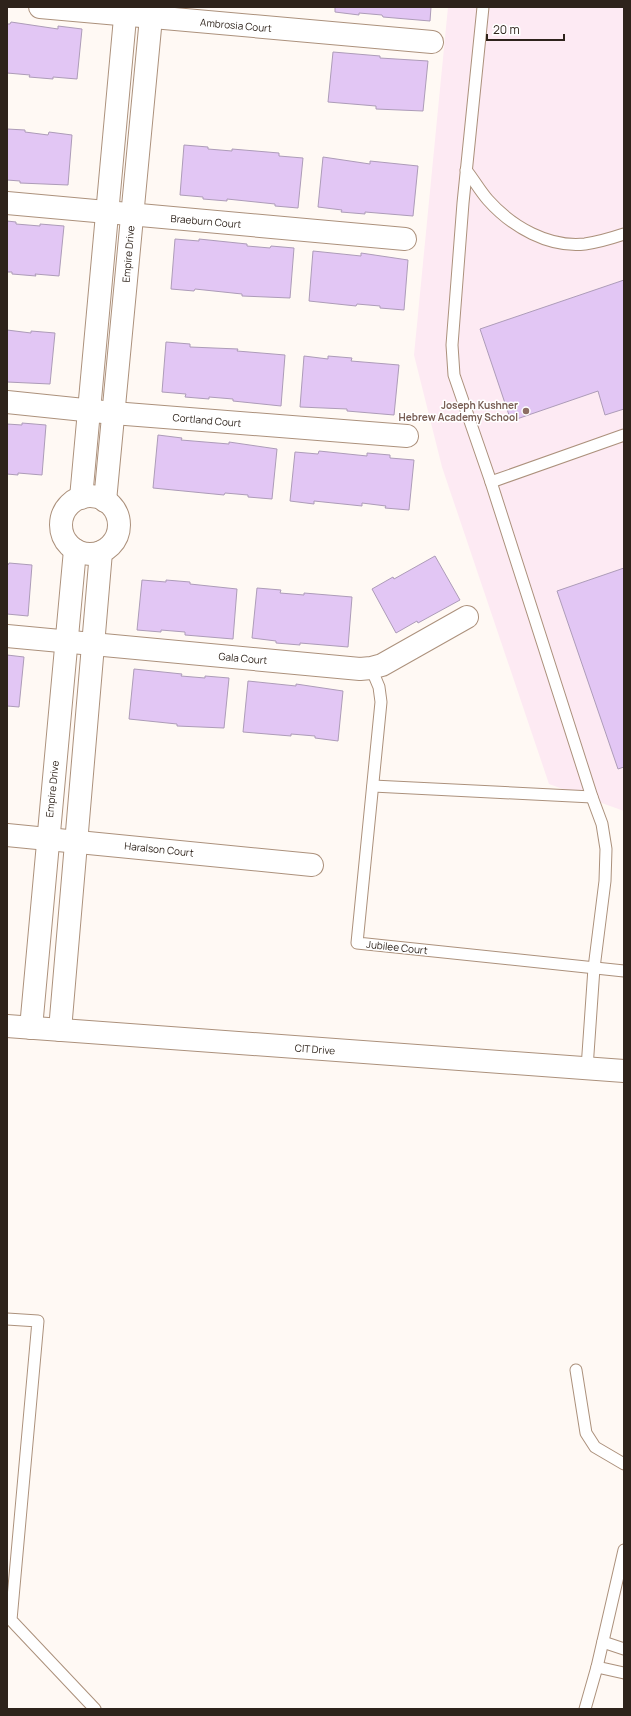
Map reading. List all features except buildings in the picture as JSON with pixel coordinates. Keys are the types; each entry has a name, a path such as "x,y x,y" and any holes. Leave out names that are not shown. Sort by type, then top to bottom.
{"street":[{"name":"Ambrosia Court","path":"40,7 152,12 432,42"},
{"path":"81,498 126,11"},
{"name":"Empire Drive","path":"104,501 114,413 152,12"},
{"name":"Braeburn Court","path":"7,203 405,239"},
{"name":"Cortland Court","path":"7,402 114,413 407,436"},
{"path":"90,496 100,498 104,501 109,503 115,511 118,520 118,530 115,540 109,547 101,552 83,554 68,544 63,536 61,522 66,509 72,502 90,496"},
{"name":"Empire Drive","path":"31,1028 47,838 75,550"},
{"path":"60,1030 101,552"},
{"name":"Gala Court","path":"7,636 360,669 382,665 467,617"},
{"name":"Haralson Court","path":"7,835 312,865"},
{"name":"CIT Drive","path":"7,1026 624,1071"}],"lane":[{"path":"483,7 466,170 452,352 454,375 491,482 602,824 606,849 606,881 594,968 587,1068"},
{"path":"466,170 489,200 508,220 535,236 561,244 585,244 624,234"},
{"path":"491,482 624,435"},
{"name":"Jubilee Court","path":"371,668 379,687 381,702 358,943 624,971"},
{"path":"373,786 592,797"},
{"path":"7,1318 38,1321 10,1620 96,1709"},
{"path":"576,1370 586,1433 595,1447 624,1464"},
{"path":"585,1709 597,1667 624,1550"},
{"path":"603,1642 624,1649"},
{"path":"597,1667 624,1673"}],"shaded area":[{"name":"Joseph Kushner Hebrew Academy School","path":"448,7 624,7 624,811 549,784 442,467 414,355"}],"place":[{"name":"Joseph Kushner Hebrew Academy School","path":"526,411"}]}
